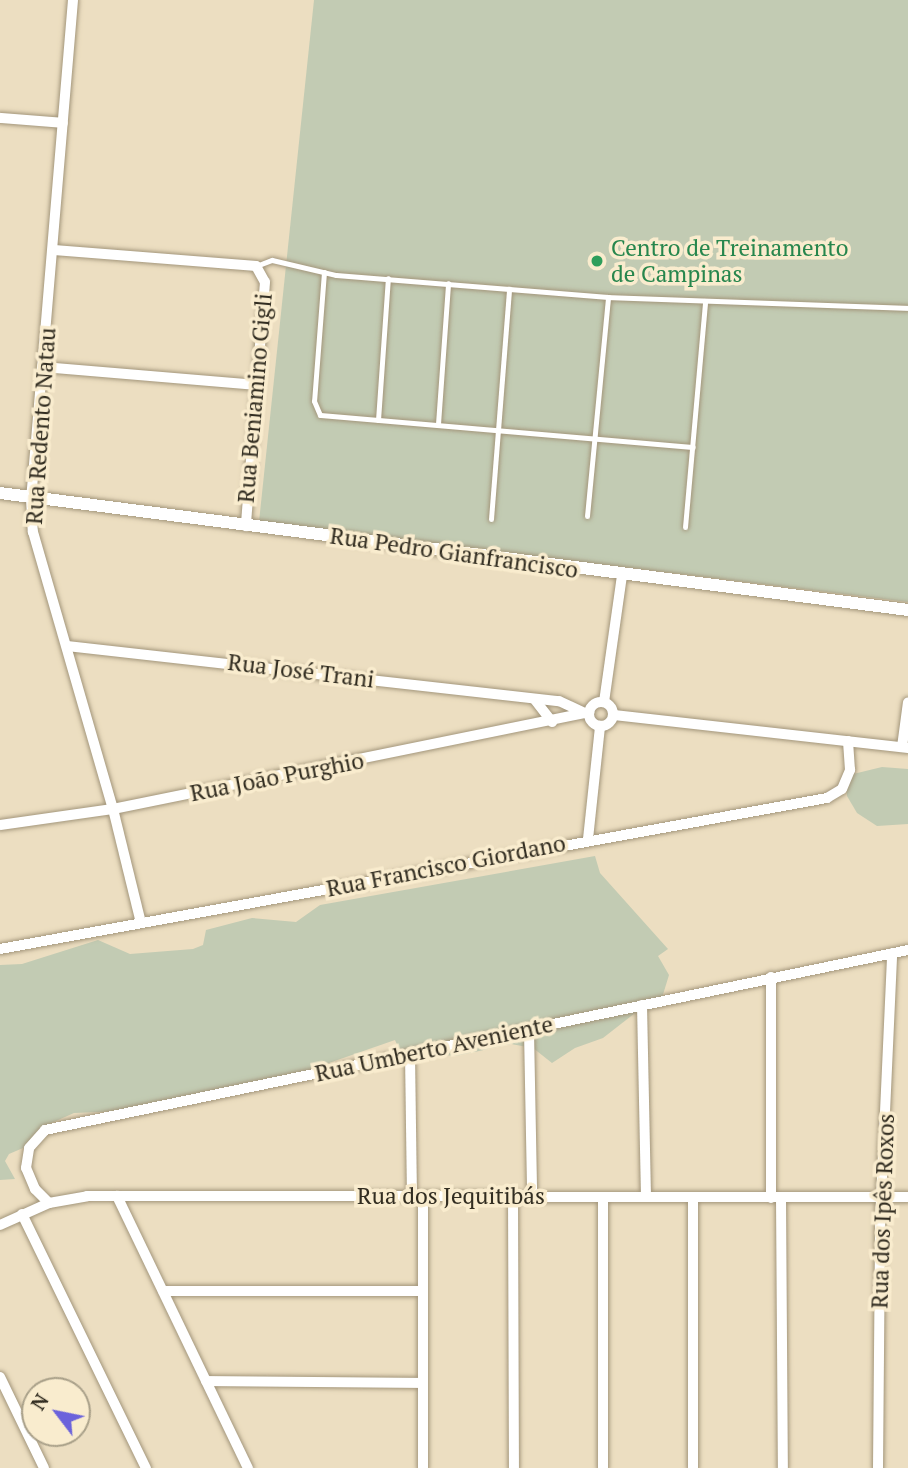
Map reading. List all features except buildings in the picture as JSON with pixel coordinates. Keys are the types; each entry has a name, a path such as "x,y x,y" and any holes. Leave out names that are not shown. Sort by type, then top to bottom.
{"street":[{"name":"Rua Redento Natau","path":"73,0 32,498 33,532 113,809 141,923"},
{"path":"0,118 63,123"},
{"name":"Rua Beniamino Gigli","path":"54,250 256,266 265,282 246,526"},
{"path":"42,367 255,385"},
{"name":"Rua Pedro Gianfrancisco","path":"0,493 622,576 908,610"},
{"path":"614,715 604,702 622,576"},
{"name":"Rua José Trani","path":"67,646 559,701 592,718"},
{"path":"535,700 552,722"},
{"path":"588,839 592,718 596,703 604,702"},
{"path":"592,718 614,715 905,747 908,702"},
{"name":"Rua João Purghio","path":"0,825 113,809 552,722 592,718"},
{"name":"Rua Francisco Giordano","path":"0,949 588,839 827,798 842,789 850,770 848,741"},
{"name":"Rua Umberto Aveniente","path":"49,1203 35,1189 26,1168 29,1147 45,1130 908,950"},
{"name":"Rua dos Ipês Roxos","path":"877,1468 880,1222 884,1197 892,953"},
{"path":"771,977 783,1468"},
{"path":"642,1005 646,1197"},
{"path":"529,1031 532,1194"},
{"path":"410,1054 422,1292 423,1468"},
{"path":"513,1194 514,1468"},
{"name":"Rua dos Jequitibás","path":"0,1225 49,1203 117,1196 418,1197 532,1194 603,1197 908,1197"},
{"path":"117,1196 248,1468"},
{"path":"693,1196 693,1468"},
{"path":"603,1197 603,1468"},
{"path":"22,1214 146,1468"},
{"path":"163,1291 422,1292"},
{"path":"0,1377 44,1468"},
{"path":"206,1381 423,1382"}],"lane":[{"path":"256,266 272,260 324,272 608,297 908,309"},
{"path":"324,272 315,411 378,420 693,447"},
{"path":"378,420 388,278"},
{"path":"438,424 448,283"},
{"path":"491,519 509,289"},
{"path":"587,516 608,297"},
{"path":"685,527 705,301"}],"green space":[{"name":"Centro de Treinamento de Campinas","path":"314,0 908,0 908,602 259,522"},
{"path":"882,767 908,769 908,824 877,826 857,813 847,796 845,776"},
{"path":"595,856 600,873 668,949 658,956 669,975 661,1001 644,1006 603,1038 575,1048 552,1063 533,1048 511,1044 456,1056 422,1053 406,1066 394,1067 387,1063 398,1047 395,1040 257,1088 147,1110 74,1113 47,1125 23,1148 9,1154 5,1161 15,1179 0,1180 0,965 22,964 98,940 130,954 193,949 203,945 206,930 252,918 296,922 320,905"}],"place":[{"name":"Centro de Treinamento de Campinas","path":"597,261"}]}
